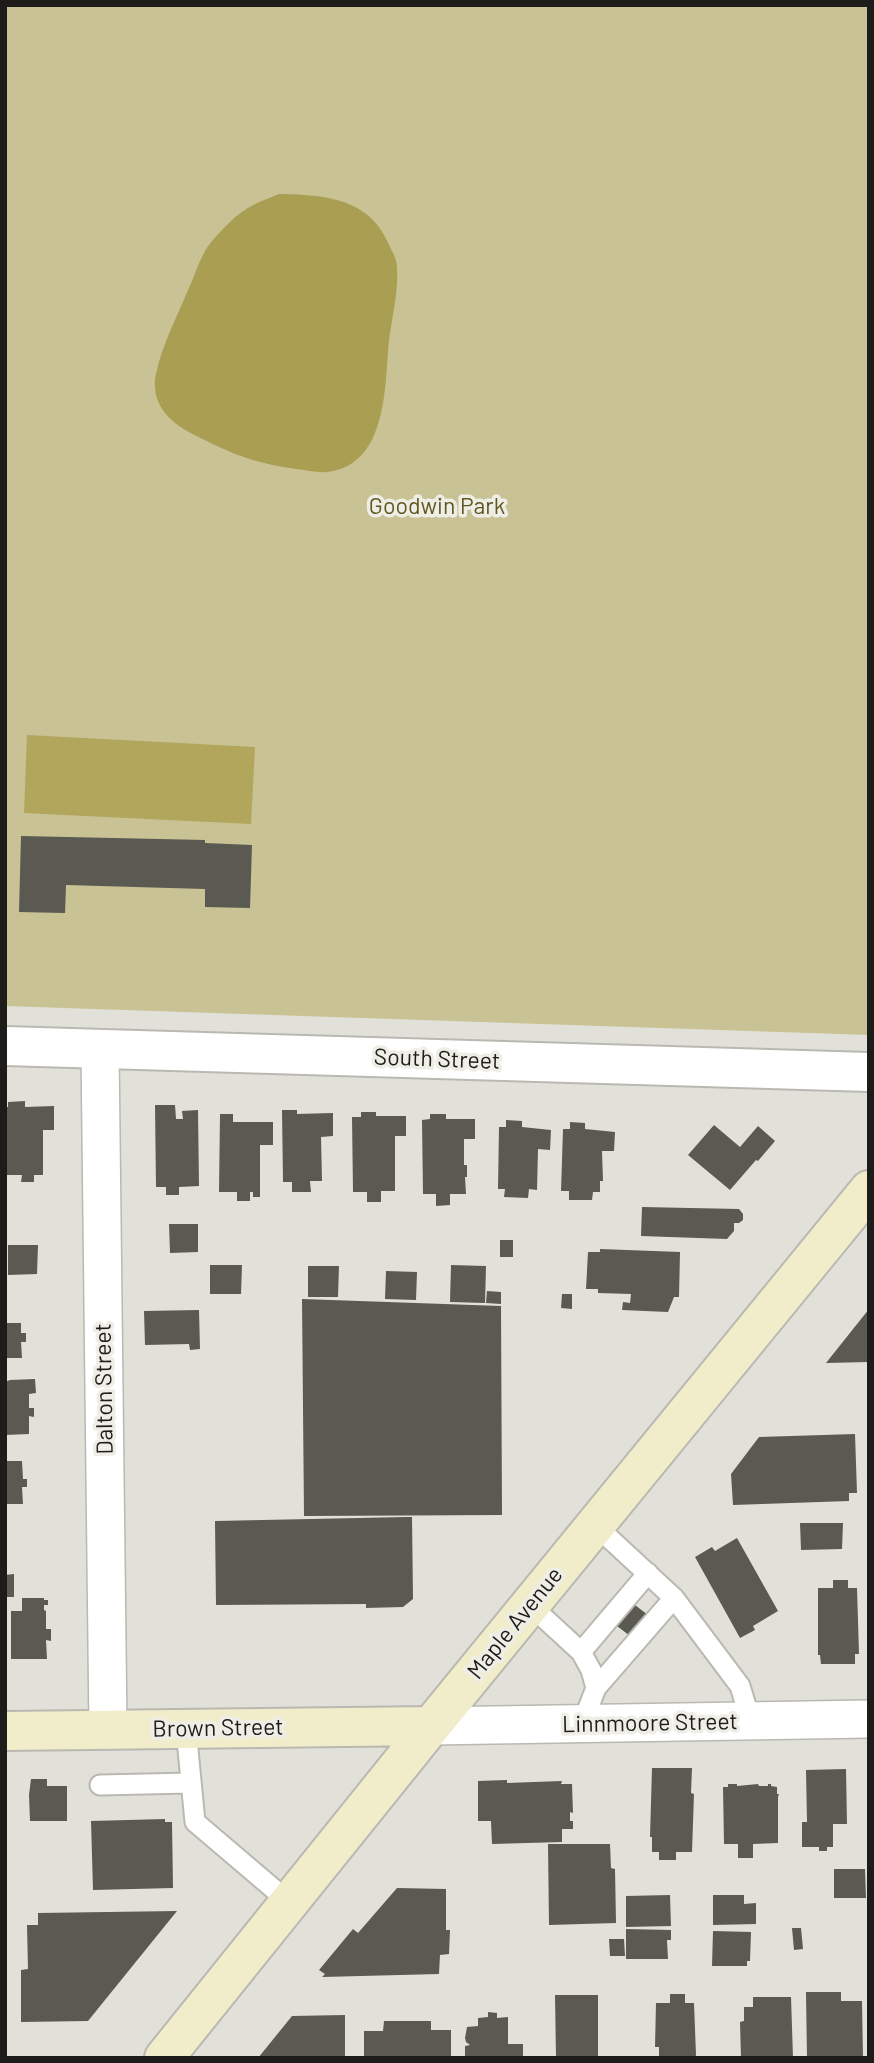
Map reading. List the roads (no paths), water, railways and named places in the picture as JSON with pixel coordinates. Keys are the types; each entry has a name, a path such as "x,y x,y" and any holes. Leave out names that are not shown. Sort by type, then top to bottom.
{"main road":[{"name":"Maple Avenue","path":"164,2058 869,1190"},
{"name":"Brown Street","path":"5,1731 431,1726"}],"street":[{"name":"South Street","path":"5,1046 869,1072"},
{"name":"Dalton Street","path":"100,1049 108,1730"},
{"name":"Linnmoore Street","path":"431,1726 869,1719"}],"lane":[{"path":"595,1525 674,1598 740,1686 751,1722"},
{"path":"581,1652 648,1573"},
{"path":"582,1724 596,1688 674,1598"},
{"path":"530,1605 581,1652 596,1688"},
{"path":"186,1729 195,1822 289,1902"},
{"path":"100,1785 190,1783"}],"park label":[{"name":"Goodwin Park","path":"437,506"}]}
